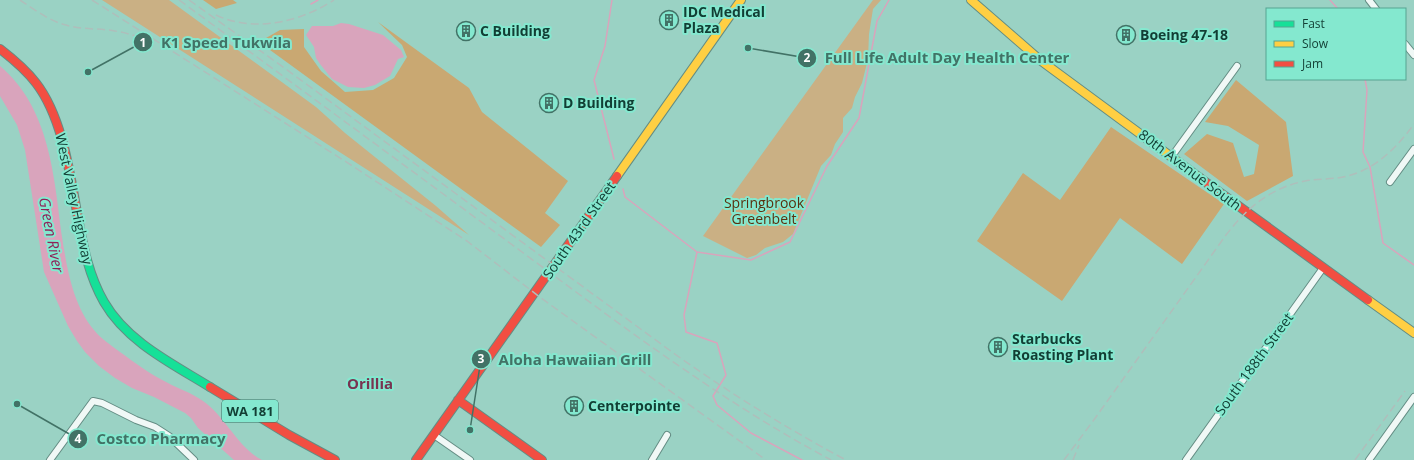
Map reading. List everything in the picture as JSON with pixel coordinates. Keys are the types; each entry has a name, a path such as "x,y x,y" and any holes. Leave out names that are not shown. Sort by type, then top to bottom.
{"main road":[{"name":"South 43rd Street","path":"416,460 741,0"},
{"name":"80th Avenue South","path":"971,0 1040,60 1414,333"},
{"name":"West Valley Highway","path":"0,48 18,62 34,80 45,97 56,120 65,145 83,245 90,269 100,294 112,313 133,336 164,358 243,408 335,460"},
{"path":"458,400 542,460"}],"street":[{"path":"1369,0 1375,8"},
{"path":"1406,45 1414,55"},
{"path":"1172,156 1237,66"},
{"path":"1390,182 1414,148"},
{"name":"South 188th Street","path":"1186,460 1323,268"},
{"path":"1369,460 1414,398"},
{"path":"50,460 93,401 102,403 162,431 194,460"},
{"path":"434,435 470,460"},
{"path":"652,460 667,435"}],"green space":[{"path":"102,0 169,0 316,107 345,133 436,206 469,235"},
{"name":"Springbrook Greenbelt","path":"873,0 881,0 873,9 869,34 868,59 862,83 855,97 852,108 843,118 843,132 835,144 831,155 821,166 793,234 783,242 765,248 756,255 747,258 703,236"}],"shaded area":[{"path":"203,0 233,0 237,3 216,9"},
{"path":"378,22 469,88 482,112 568,181 545,213 560,225 541,247 259,42 280,30 304,29 304,47 321,71 345,92 373,90 394,78 407,57 402,45"},
{"path":"1236,80 1286,122 1293,176 1247,201 1184,154 1207,134 1233,143 1244,177 1254,174 1259,145 1228,126 1205,122"},
{"path":"1111,127 1224,204 1182,264 1120,218 1062,301 977,241 1023,173 1060,200"}],"water":[{"path":"341,23 349,24 383,35 401,50 404,57 398,59 390,76 375,85 364,88 348,87 332,79 316,58 314,47 306,35 312,26 333,26"},
{"name":"Green River","path":"0,66 17,83 30,102 47,145 56,191 66,262 76,298 87,320 103,339 137,364 161,380 194,396 211,407 246,448 262,460 234,460 198,428 191,418 185,413 154,397 132,388 115,378 99,366 85,352 77,341 68,326 44,272 25,150 17,125 0,96"}],"waterway":[{"path":"311,4 318,0"},
{"path":"612,0 605,46 594,80 614,159"},
{"path":"623,189 625,197 697,252 751,260 790,242 827,166 859,118 877,21 889,0"},
{"path":"1330,0 1337,8"},
{"path":"1365,80 1367,90 1363,152 1370,167 1383,243 1414,265"},
{"path":"697,252 684,315 686,332 717,343 726,375 713,396 717,405 751,433 802,460"}],"railway":[{"path":"20,0 54,21 72,27 120,32 151,43"},
{"path":"92,0 351,165 467,241 541,298 766,460"},
{"path":"179,0 673,362 750,413 831,460"},
{"path":"189,0 693,367 758,409 846,460"},
{"path":"216,15 231,20 261,24 292,19 321,8 334,0"},
{"path":"1064,460 1226,235 1242,216 1260,200 1292,184 1305,181 1345,177 1370,167 1387,155 1414,124"},
{"path":"1355,460 1405,391"},
{"path":"1073,460 1079,445"}],"traffic: fast":[{"path":"78,218 84,250 94,282 104,302 114,316 125,329 152,351 210,387"}],"traffic: slow":[{"path":"617,176 741,0"},
{"path":"971,0 1040,60 1200,178"},
{"path":"1368,300 1414,333"}],"traffic: jam":[{"path":"0,49 32,78 45,97 53,113 64,148 78,218"},
{"path":"416,460 617,176"},
{"path":"1200,178 1368,300"},
{"path":"210,387 289,435 335,460"},
{"path":"458,400 542,460"}],"place":[{"name":"IDC Medical Plaza","path":"669,20"},
{"name":"C Building","path":"466,31"},
{"name":"Boeing 47-18","path":"1126,35"},
{"name":"Full Life Adult Day Health Center","path":"748,48"},
{"name":"K1 Speed Tukwila","path":"88,72"},
{"name":"D Building","path":"549,103"},
{"name":"Starbucks Roasting Plant","path":"998,347"},
{"name":"Costco Pharmacy","path":"17,404"},
{"name":"Centerpointe","path":"574,406"},
{"name":"Aloha Hawaiian Grill","path":"470,430"}],"district":[{"name":"Orillia","path":"370,384"}]}
